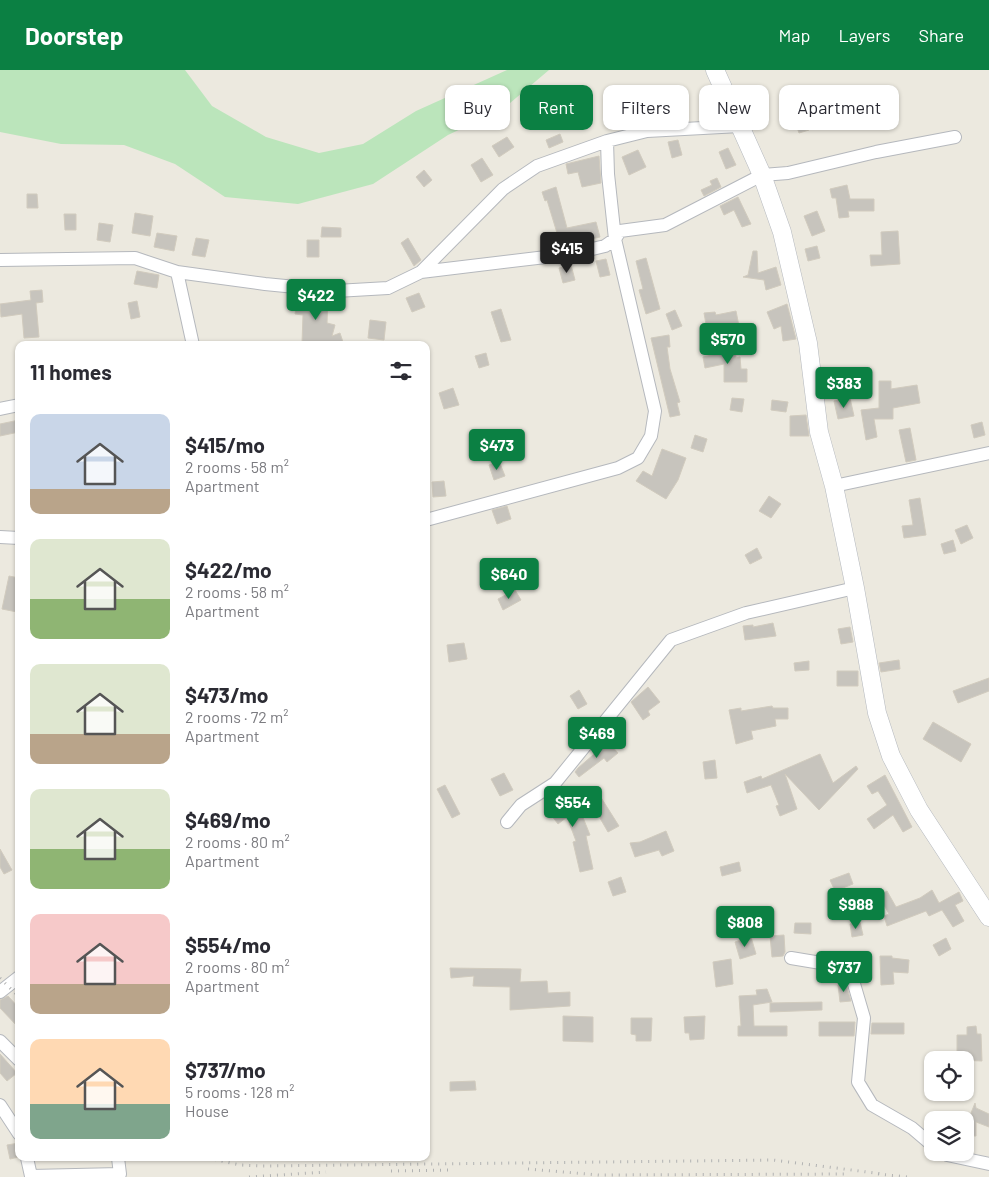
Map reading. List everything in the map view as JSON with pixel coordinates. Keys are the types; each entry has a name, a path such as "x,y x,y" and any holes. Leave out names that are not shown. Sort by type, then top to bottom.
{"main road":[{"path":"715,70 722,85"},
{"path":"742,130 762,175 782,232 796,291 808,343 819,432 834,486 855,588 877,713 891,756 919,810 989,917"}],"street":[{"path":"421,272 503,189 537,166 608,140 647,131 699,128"},
{"path":"0,260 135,258 177,272 336,291 388,288 421,272 570,254 605,246 615,239 620,231 665,225 762,175 788,174 876,152 955,137"},
{"path":"430,519 618,468 638,458 651,436 655,411 615,239 608,174 608,140"},
{"path":"177,272 192,341"},
{"path":"0,408 15,406"},
{"path":"834,486 989,452"},
{"path":"0,537 15,538"},
{"path":"507,822 521,805 555,783 671,640 746,613 855,588"},
{"path":"791,958 845,967 852,977 864,1018 858,1082 872,1105 912,1128 924,1138"},
{"path":"0,992 15,980"},
{"path":"0,1041 15,1056"},
{"path":"0,1105 15,1128"},
{"path":"28,1161 31,1176 120,1174 118,1161"},
{"path":"974,1161 989,1164"}],"green space":[{"path":"0,70 185,70 212,106 266,137 319,153 363,144 416,111 445,98 445,130 459,130 373,184 298,204 225,197 175,164 124,145 61,144 0,132"},
{"path":"507,70 549,70 531,85 520,85 520,95 510,103 510,85 474,85"}],"building":[{"path":"798,130 809,130 799,133"},
{"path":"560,134 563,142 549,148 546,140"},
{"path":"507,137 514,147 499,157 492,146"},
{"path":"678,140 682,155 672,158 668,142"},
{"path":"728,148 736,165 726,169 719,152"},
{"path":"638,150 646,167 629,175 622,157"},
{"path":"599,156 601,183 582,187 578,172 568,174 566,164"},
{"path":"482,158 493,175 481,182 471,165"},
{"path":"424,170 432,180 424,187 416,177"},
{"path":"717,178 721,187 704,196 701,190 712,185 710,181"},
{"path":"847,185 850,199 874,199 874,211 848,211 849,217 839,218 836,198 832,198 830,189"},
{"path":"556,187 567,228 596,222 600,237 549,248 547,235 557,233 547,200 545,201 542,192"},
{"path":"27,194 37,194 38,208 27,208"},
{"path":"738,197 751,224 742,227 734,210 724,215 720,206"},
{"path":"817,211 825,231 812,236 804,216"},
{"path":"135,213 153,216 150,236 132,233"},
{"path":"64,214 76,214 76,230 65,230"},
{"path":"99,223 113,225 110,242 97,240"},
{"path":"322,227 341,228 341,237 321,237"},
{"path":"898,231 900,264 871,266 870,255 882,255 881,232"},
{"path":"157,233 177,236 174,251 154,247"},
{"path":"196,238 209,240 205,257 192,255"},
{"path":"408,238 421,260 414,266 401,243"},
{"path":"307,240 319,240 319,257 307,257"},
{"path":"817,246 820,258 808,261 805,249"},
{"path":"753,251 757,251 758,273 776,267 781,285 766,290 764,280 743,277 748,275"},
{"path":"646,258 660,309 646,314 639,290 643,289 636,261"},
{"path":"606,259 610,275 600,277 596,261"},
{"path":"571,265 575,280 563,283 559,268"},
{"path":"137,271 159,275 157,288 134,284"},
{"path":"42,290 43,302 36,303 39,337 24,338 22,314 1,317 0,304 31,300 30,291"},
{"path":"419,293 425,307 412,312 406,298"},
{"path":"298,295 328,298 327,323 335,325 332,336 340,333 343,341 302,341 303,315 295,314"},
{"path":"137,301 140,317 131,319 128,303"},
{"path":"787,304 796,339 783,341 781,326 774,329 767,312"},
{"path":"501,309 511,340 501,342 491,312"},
{"path":"675,310 682,326 672,330 666,314"},
{"path":"736,311 739,326 707,330 704,313 715,312 716,315"},
{"path":"370,320 386,322 384,340 368,338"},
{"path":"669,335 670,347 667,347 670,369 680,402 677,403 680,415 670,417 651,338"},
{"path":"735,347 736,358 740,357 741,369 747,369 747,382 724,382 724,364 705,368 703,357 721,353 721,348"},
{"path":"486,353 489,365 479,368 475,356"},
{"path":"879,381 891,381 891,389 917,385 920,403 893,408 893,419 874,419 877,437 866,440 861,410 879,408"},
{"path":"453,388 459,405 444,409 439,393"},
{"path":"732,398 744,399 742,412 730,410"},
{"path":"850,398 854,416 838,419 834,401"},
{"path":"772,400 788,402 786,412 771,410"},
{"path":"806,415 809,436 790,436 790,416"},
{"path":"15,421 15,433 0,436 0,424"},
{"path":"982,422 985,435 974,438 971,425"},
{"path":"910,428 916,460 906,462 899,430"},
{"path":"695,435 707,439 703,452 691,448"},
{"path":"662,449 686,458 678,480 666,499 636,481 643,471 652,476"},
{"path":"499,461 505,476 494,480 489,465"},
{"path":"444,481 446,496 433,497 432,482"},
{"path":"769,496 781,504 771,518 759,511"},
{"path":"920,498 926,535 904,538 902,526 913,525 909,500"},
{"path":"507,506 511,519 497,524 492,510"},
{"path":"967,525 973,538 961,544 955,530"},
{"path":"953,540 956,551 944,554 941,544"},
{"path":"757,548 762,558 750,564 745,555"},
{"path":"9,576 15,577 15,612 2,609"},
{"path":"515,590 521,600 503,610 498,599"},
{"path":"773,623 776,636 745,640 743,626 753,625 753,627"},
{"path":"850,627 853,642 841,644 838,629"},
{"path":"464,643 467,659 449,662 447,645"},
{"path":"899,660 900,669 881,672 879,663"},
{"path":"809,661 809,670 795,671 794,663"},
{"path":"837,671 858,671 858,686 837,686"},
{"path":"989,678 989,691 958,703 953,691"},
{"path":"648,687 660,702 648,711 650,715 643,720 631,702"},
{"path":"579,690 587,704 578,709 570,696"},
{"path":"772,706 773,708 788,708 788,719 775,719 776,726 751,731 753,739 736,744 729,710 741,708 741,711"},
{"path":"933,722 971,744 961,762 923,739"},
{"path":"608,742 618,753 607,762 604,758 579,777 575,772 578,768"},
{"path":"820,754 833,783 856,766 858,769 819,810 785,774 797,809 780,816 776,806 779,805 771,785 747,793 744,782 761,776 762,779"},
{"path":"715,760 717,778 705,779 703,762"},
{"path":"504,773 513,790 500,796 491,779"},
{"path":"885,775 912,827 903,832 893,815 874,829 867,819 887,805 878,791 872,794 867,786"},
{"path":"445,785 460,814 452,818 437,789"},
{"path":"595,788 619,826 608,832 586,794"},
{"path":"564,793 572,802 576,800 590,835 586,836 593,869 580,872 573,842 576,841 567,817 558,824 545,807"},
{"path":"666,831 674,851 662,856 659,850 635,857 630,843 640,842"},
{"path":"0,849 12,870 4,874 0,867"},
{"path":"739,862 741,871 722,876 720,867"},
{"path":"849,873 853,884 835,891 830,880"},
{"path":"621,877 626,892 613,896 608,882"},
{"path":"932,890 939,903 959,892 963,901 955,905 964,921 953,927 942,910 929,916 926,911 887,926 884,916 889,914 879,896 887,891 896,907 920,898"},
{"path":"860,922 863,935 852,937 850,924"},
{"path":"795,923 811,923 811,934 794,933"},
{"path":"784,935 785,952 783,956 772,957 770,936"},
{"path":"751,937 756,954 740,959 735,942"},
{"path":"946,938 951,949 939,956 933,945"},
{"path":"880,956 892,956 892,958 909,960 908,973 893,972 894,984 881,985"},
{"path":"731,959 733,984 716,987 713,962"},
{"path":"450,968 521,969 520,982 547,981 548,993 570,992 570,1006 510,1010 510,987 473,986 474,976 451,978"},
{"path":"846,984 851,1001 840,1002 838,985"},
{"path":"767,989 772,1002 753,1005 754,1026 787,1026 787,1036 738,1036 738,1026 741,1026 739,996 757,995 756,990"},
{"path":"8,996 15,1004 15,1024 0,1008 0,1000"},
{"path":"822,1002 822,1010 770,1012 770,1003"},
{"path":"563,1016 593,1017 593,1042 563,1041"},
{"path":"705,1016 704,1039 690,1040 689,1033 685,1033 684,1017"},
{"path":"631,1018 652,1018 651,1041 636,1041 636,1035 631,1034"},
{"path":"819,1022 855,1022 854,1036 819,1036"},
{"path":"872,1023 904,1023 904,1034 871,1034"},
{"path":"976,1026 977,1034 981,1034 982,1061 974,1061 974,1051 957,1051 957,1035 967,1035 967,1027"},
{"path":"0,1054 15,1071 15,1075 7,1081 0,1073"},
{"path":"475,1081 476,1090 450,1091 450,1082"},
{"path":"975,1103 976,1108 989,1114 989,1127 976,1122 976,1136 974,1136 974,1111 972,1111"},
{"path":"15,1144 15,1158 10,1159 7,1145"}],"railway":[{"path":"0,978 15,993"},
{"path":"222,1161 240,1165 263,1166 773,1160 883,1174"},
{"path":"528,1169 599,1175 848,1174"},
{"path":"391,1171 453,1170"},
{"path":"249,1177 326,1172"},
{"path":"878,1174 908,1177"}]}
